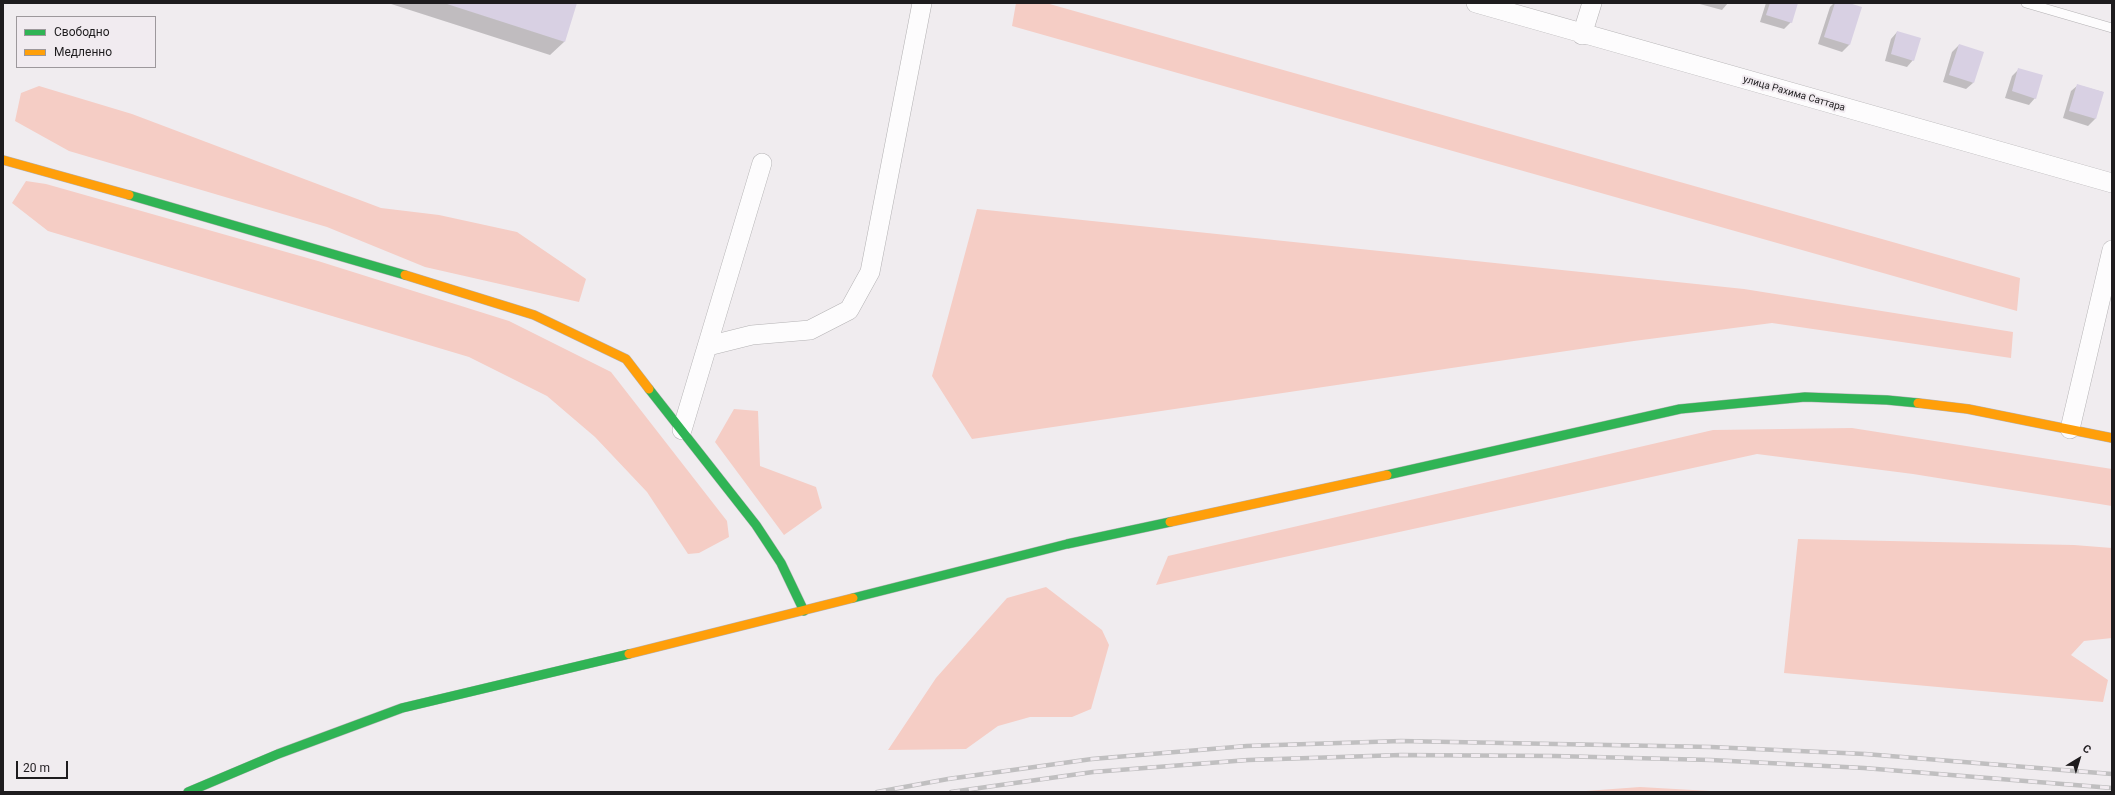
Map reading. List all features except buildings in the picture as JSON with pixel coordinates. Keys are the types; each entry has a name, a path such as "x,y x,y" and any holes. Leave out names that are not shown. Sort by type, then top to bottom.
{"main road":[{"path":"3,160 356,259 534,315 626,359 682,430 704,461 756,525 781,563 804,611"},
{"path":"188,792 278,754 402,708 804,611 1067,544 1311,492 1680,409 1805,397 1887,400 1968,409 2112,438"}],"street":[{"path":"708,346 752,335 810,330 849,310 870,272 922,3"},
{"name":"улица Рахима Саттара","path":"1476,3 1582,35 2112,183"},
{"path":"1582,35 1592,3"},
{"path":"682,430 762,163"},
{"path":"2070,429 2112,250"}],"lane":[{"path":"2026,3 2112,28"}],"shaded area":[{"path":"1016,3 1046,3 2020,278 2017,311 1012,26"},
{"path":"39,86 132,114 381,208 439,215 517,232 586,279 579,302 425,267 327,227 69,151 15,121 21,93"},
{"path":"26,181 46,184 318,261 509,321 611,372 727,521 729,537 699,553 688,554 647,492 595,437 547,396 469,357 48,231 12,203"},
{"path":"977,209 1744,289 2013,332 2011,358 1772,323 1634,341 972,439 932,376"},
{"path":"734,409 758,411 760,466 816,487 822,508 784,535 715,442"},
{"path":"1852,428 2112,469 2112,506 1913,474 1757,454 1156,585 1168,556 1713,430"},
{"path":"1798,539 2074,545 2112,548 2112,638 2084,641 2071,655 2108,680 2103,702 1784,673"},
{"path":"1046,587 1102,630 1109,645 1091,709 1072,717 1030,717 998,726 966,749 888,750 936,678 1007,598"},
{"path":"1640,787 1728,792 1572,792"}],"railway":[{"path":"877,792 948,779 1092,759 1247,746 1401,741 1711,747 1865,754 2112,774"},
{"path":"951,792 1093,772 1248,760 1401,755 1555,756 1711,760 1864,768 2112,788"}],"traffic: fast":[{"path":"129,195 405,275"},
{"path":"649,389 756,525 781,563 804,611"},
{"path":"1387,475 1680,409 1805,397 1887,400 1918,403"},
{"path":"853,598 1067,544 1170,522"},
{"path":"188,792 278,754 402,708 629,654"}],"traffic: slow":[{"path":"3,160 129,195"},
{"path":"405,275 534,315 626,359 649,389"},
{"path":"1918,403 1968,409 2112,438"},
{"path":"1170,522 1387,475"},
{"path":"629,654 853,598"}]}
